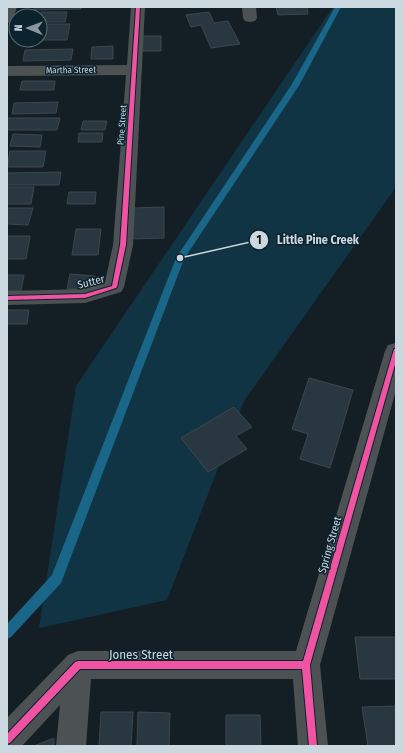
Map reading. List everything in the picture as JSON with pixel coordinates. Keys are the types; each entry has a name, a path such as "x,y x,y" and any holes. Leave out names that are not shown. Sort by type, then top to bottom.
{"street":[{"path":"7,19 10,7"},
{"name":"Pine Street","path":"123,245 138,7"},
{"name":"Martha Street","path":"7,71 134,70"},
{"name":"Sutter","path":"7,298 85,296 114,287 123,245"},
{"name":"Spring Street","path":"313,746 306,665 396,351"},
{"path":"7,740 78,665"},
{"path":"71,746 78,665"},
{"name":"Jones Street","path":"78,665 306,665"}],"shaded area":[{"path":"333,7 396,7 396,187 244,401 167,600 39,628 76,386"}],"building":[{"path":"81,7 81,9 48,10 48,8 35,8"},
{"path":"276,7 307,7 308,14 278,15"},
{"path":"48,12 67,12 65,22 48,22"},
{"path":"209,12 214,23 228,21 240,44 211,48 201,25 191,27 186,15"},
{"path":"48,24 70,24 67,40 48,40"},
{"path":"139,36 161,36 161,51 137,51"},
{"path":"113,46 113,59 91,59 92,47"},
{"path":"73,49 71,60 23,61 25,50"},
{"path":"22,81 55,81 54,90 20,90"},
{"path":"58,102 56,113 12,114 14,103"},
{"path":"7,118 60,118 57,130 7,130"},
{"path":"83,121 107,121 105,130 81,130"},
{"path":"79,133 103,133 102,142 78,142"},
{"path":"13,134 42,135 40,147 10,146"},
{"path":"10,151 46,151 43,167 7,167"},
{"path":"61,172 59,185 7,185 7,173"},
{"path":"7,187 34,187 31,204 7,204"},
{"path":"69,192 96,192 95,204 67,204"},
{"path":"164,207 164,238 131,239 133,208"},
{"path":"7,208 33,208 28,225 7,224"},
{"path":"76,229 101,229 98,255 72,255"},
{"path":"7,236 30,236 26,259 7,259"},
{"path":"70,274 95,276 92,290 67,289"},
{"path":"7,275 24,275 21,291 7,291"},
{"path":"7,310 29,310 27,324 7,324"},
{"path":"309,378 353,390 330,468 300,459 308,434 292,429"},
{"path":"234,407 252,427 236,436 247,449 208,472 181,438"},
{"path":"355,637 396,637 396,679 360,679"},
{"path":"396,706 396,746 368,746 362,707"},
{"path":"101,712 133,712 131,746 99,746"},
{"path":"138,712 170,713 169,746 137,746"},
{"path":"226,715 260,715 261,746 226,746"},
{"path":"54,738 54,746 34,746"}],"waterway":[{"path":"7,633 57,579 180,258 296,84 338,7"}],"cycle path":[{"path":"7,298 85,296 114,287 123,245 138,7"},
{"path":"313,746 306,665 396,351"},
{"path":"7,740 78,665 306,665"}],"place":[{"name":"Little Pine Creek","path":"180,258"}]}
